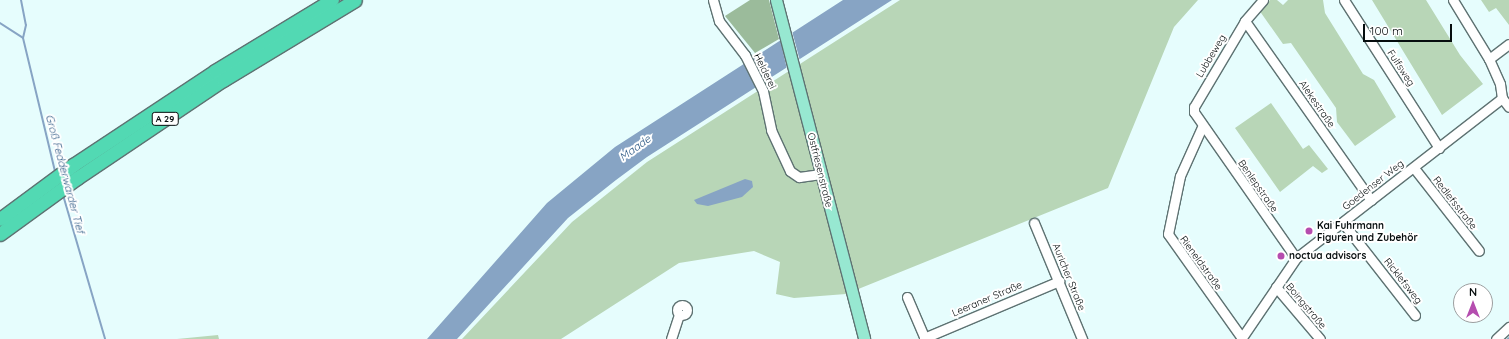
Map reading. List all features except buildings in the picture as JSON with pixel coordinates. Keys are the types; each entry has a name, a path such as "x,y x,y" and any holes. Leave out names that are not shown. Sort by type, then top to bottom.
{"highway":[{"name":"A 29","path":"0,234 73,165 215,71 332,0"},
{"name":"A 29","path":"0,219 77,178 223,80 355,0"}],"main road":[{"name":"Ostfriesenstraße","path":"776,0 864,339"}],"street":[{"name":"Helderei","path":"713,0 723,27 745,54 763,91 771,130 790,171 799,177 821,174"},
{"name":"Lubbeweg","path":"1202,126 1194,108 1245,21 1263,0"},
{"name":"Fulfsweg","path":"1344,0 1439,148"},
{"path":"1453,0 1489,59 1500,84 1502,98 1509,107"},
{"name":"Alekestraße","path":"1245,21 1371,200"},
{"path":"1489,59 1509,44"},
{"name":"Goedenser Weg","path":"1242,338 1296,258 1414,168 1502,98"},
{"name":"Benlepstraße","path":"1202,126 1296,258"},
{"name":"Rieneldstraße","path":"1202,126 1180,176 1168,234 1242,338"},
{"name":"Redlefsstraße","path":"1414,168 1479,251"},
{"name":"Auricher Straße","path":"1034,223 1082,339"},
{"name":"Ricklefsweg","path":"1343,223 1415,315"},
{"name":"Leeraner Straße","path":"925,338 1059,281"},
{"name":"Boingstraße","path":"1276,287 1320,339"},
{"path":"907,297 925,338"},
{"path":"671,339 679,314"},
{"path":"1496,339 1509,327"}],"green space":[{"path":"750,0 769,0 779,39 755,53 725,16"},
{"path":"900,0 1198,0 1174,27 1108,188 846,294 794,298 776,294 780,262 754,251 679,263 561,339 462,339 572,222 647,162"},
{"path":"1270,0 1277,0 1283,5 1288,0 1323,0 1325,13 1363,74 1374,80 1396,117 1355,146 1337,122 1336,108 1291,43 1283,44 1259,10"},
{"path":"1372,0 1426,0 1460,55 1483,84 1442,115"},
{"path":"1481,0 1509,0 1509,25 1496,8 1489,12"},
{"path":"1271,103 1303,149 1309,145 1328,169 1322,173 1313,166 1280,192 1235,128"},
{"path":"218,335 219,339 177,339"}],"water":[{"name":"Maade","path":"843,0 892,0 647,157 616,180 568,218 457,339 427,339 547,203 615,147"},
{"path":"745,179 752,181 753,187 742,197 708,206 697,204 694,200"}],"pier":[{"path":"792,31 800,61 787,69 780,39"}],"waterway":[{"path":"21,0 26,25 23,38"},
{"name":"Groß Fedderwarder Tief","path":"0,23 23,38 55,171"},
{"name":"Groß Fedderwarder Tief","path":"63,195 105,339"}],"place":[{"name":"Kai Fuhrmann Figuren und Zubehör","path":"1309,231"},
{"name":"noctua advisors","path":"1281,256"}]}
